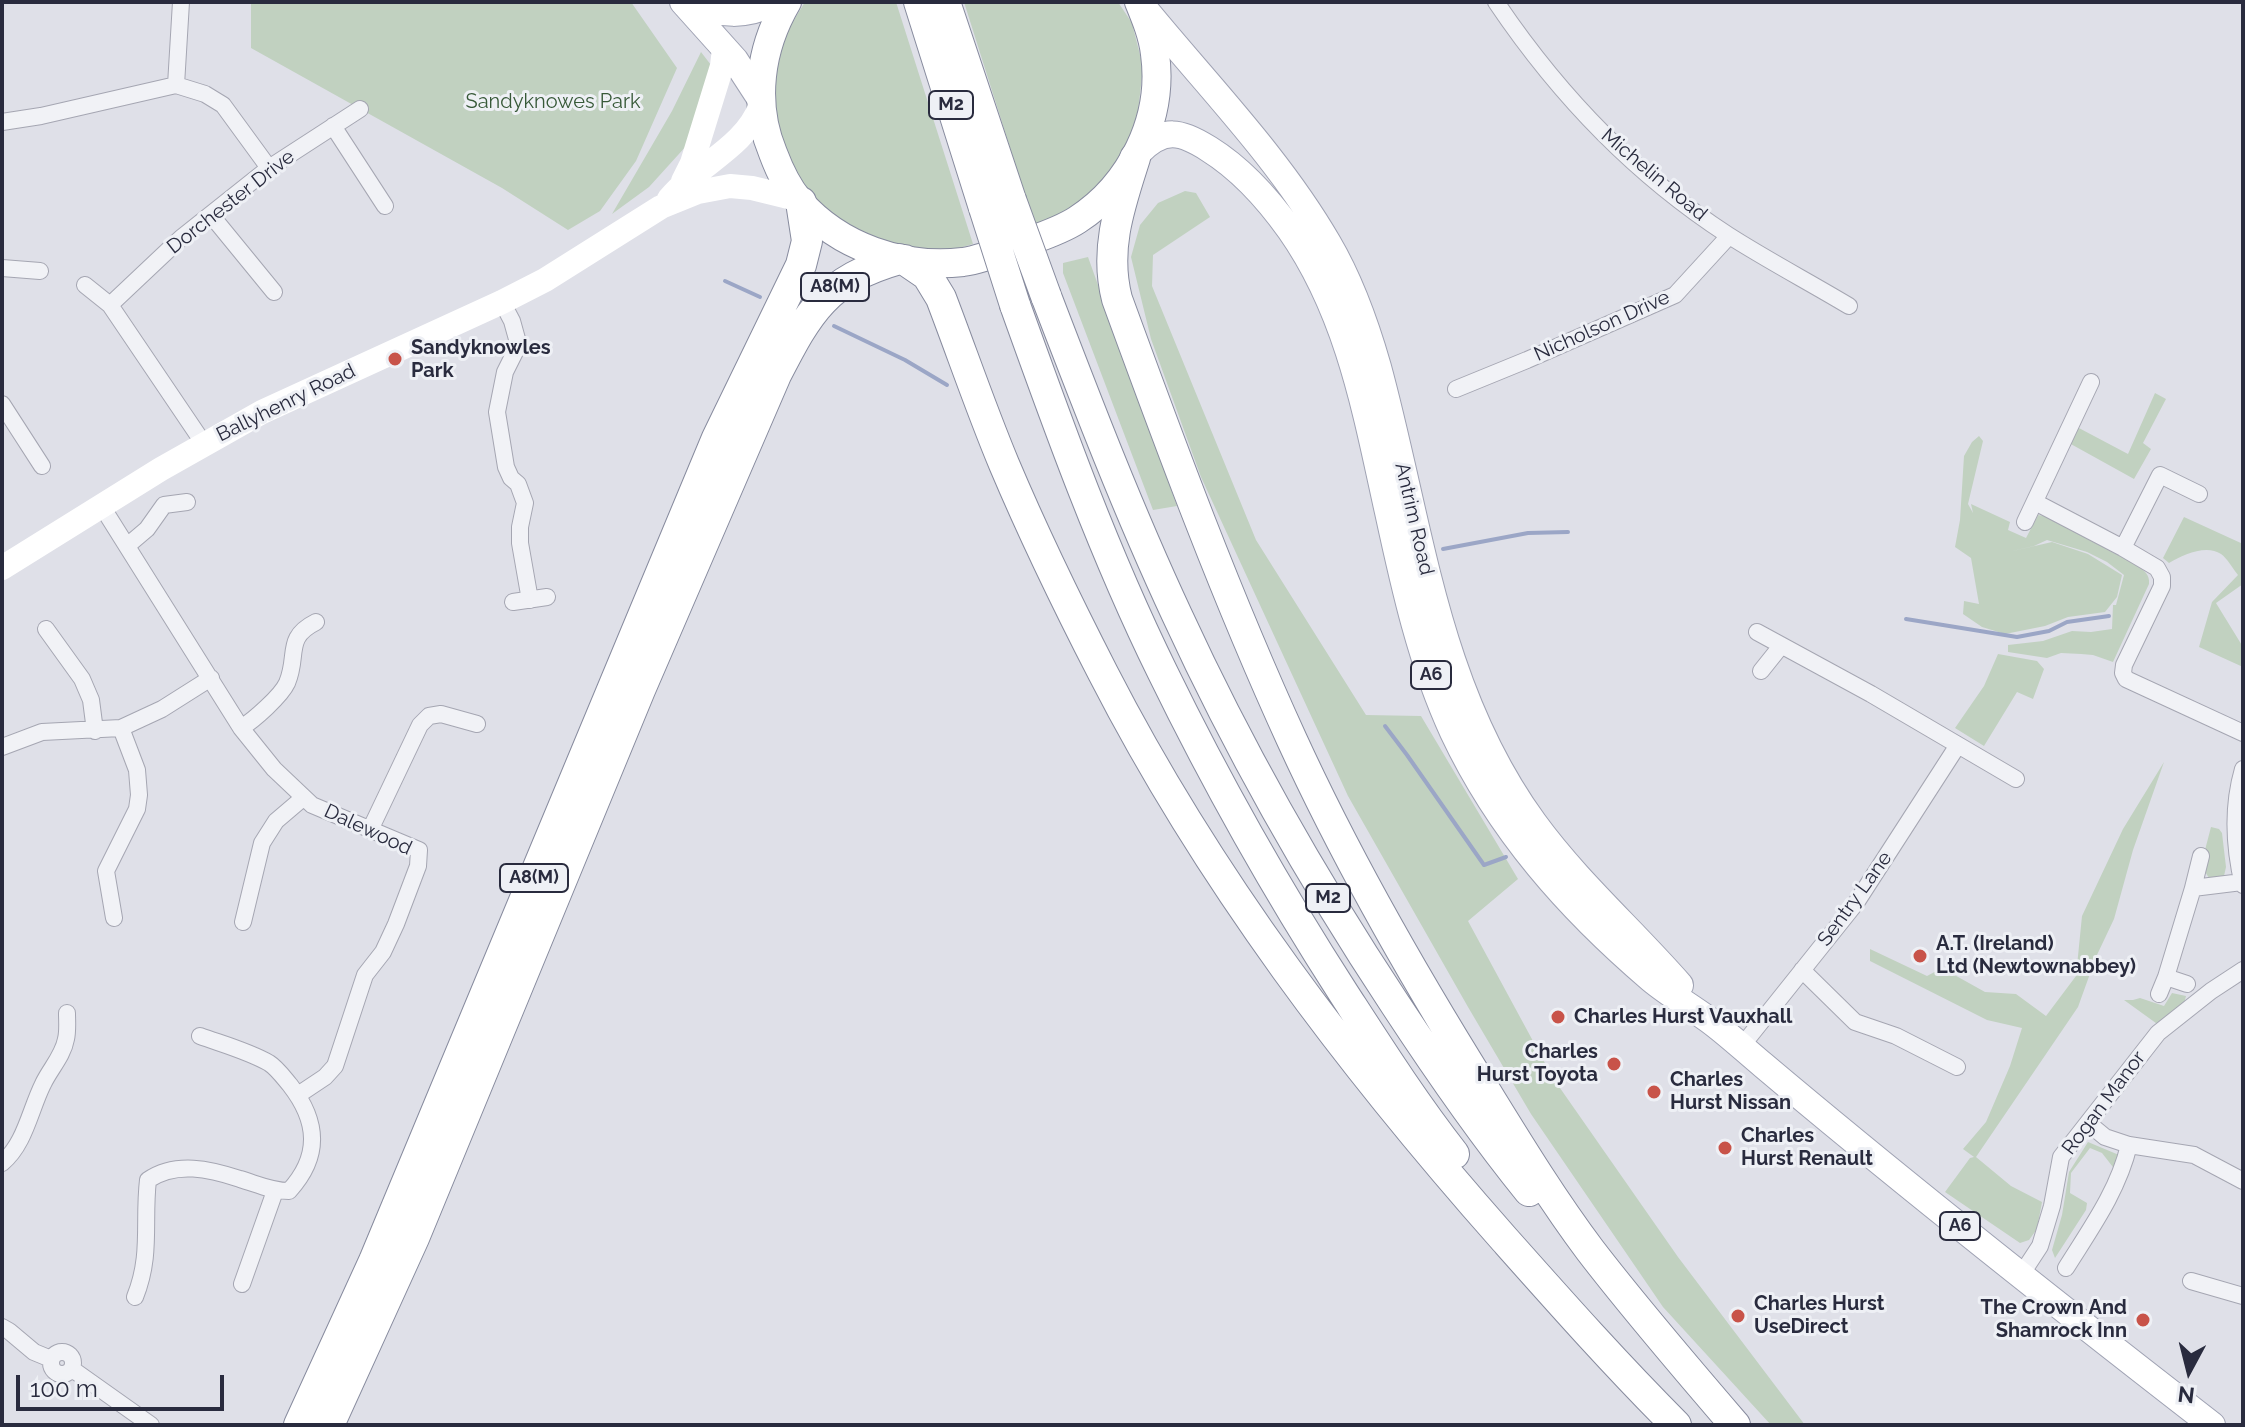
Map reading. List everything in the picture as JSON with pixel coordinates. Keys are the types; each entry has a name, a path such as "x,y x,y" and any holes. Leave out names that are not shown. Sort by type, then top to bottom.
{"highway":[{"name":"A6","path":"787,2 772,31 762,74 761,102 768,142 780,168 799,200 829,228 862,246 921,263 980,259 1061,229 1076,221 1106,196 1137,155 1153,110 1156,70 1151,34 1139,2"},
{"name":"M2","path":"919,2 997,204 1046,296 1177,615 1286,829 1354,942 1436,1067 1513,1172 1593,1271 1671,1360 1734,1425"},
{"name":"M2","path":"945,2 997,204 1015,305 1103,537 1155,656 1235,812 1284,898 1387,1061 1517,1237 1678,1425"},
{"path":"1137,155 1112,239 1112,281 1219,568 1293,742 1388,929 1511,1132 1589,1247 1734,1425"},
{"name":"A8(M)","path":"299,1425 410,1177 717,438 801,265 807,241 799,200"},
{"path":"902,260 927,275 941,298 1004,463 1104,675 1197,835 1262,937 1326,1025 1410,1130 1613,1362 1678,1425"},
{"name":"A8(M)","path":"329,1425 414,1238 640,690 776,375 816,305 849,278 880,264 902,260"}],"main road":[{"name":"A6","path":"683,2 735,60 761,102"},
{"path":"690,2 723,14 754,11 776,2"},
{"name":"Antrim Road","path":"1139,2 1288,181 1340,266 1369,335 1378,367 1441,628 1469,708 1498,767 1534,824 1560,856 1712,1022"},
{"path":"682,183 692,163 722,66 724,48"},
{"name":"Ballyhenry Road","path":"661,207 682,183 743,135 761,102"},
{"name":"Antrim Road","path":"1137,155 1157,137 1171,134 1193,139 1215,153 1260,192 1299,243 1321,279 1347,343 1405,587 1447,717 1470,765 1516,838 1541,871 1573,907 1654,982 1712,1022 2021,1275 2212,1425"},
{"name":"Ballyhenry Road","path":"2,568 204,444 286,400 545,280 661,207 698,192 730,186 752,188 799,200"}],"street":[{"path":"176,85 181,2"},
{"name":"Michelin Road","path":"1496,2 1523,43 1572,103 1645,174 1729,236 1849,306"},
{"path":"2,122 176,85 205,94 223,105 269,168"},
{"name":"Dorchester Drive","path":"110,305 181,238 269,168 360,109"},
{"path":"333,126 385,206"},
{"path":"211,215 274,292"},
{"name":"Nicholson Drive","path":"1456,389 1675,295 1729,236"},
{"path":"2,268 40,271"},
{"path":"85,285 110,305 204,444"},
{"path":"502,302 517,339 516,350 505,372 497,412 506,467 518,484 525,503 520,527 522,601 547,597"},
{"path":"2025,522 2091,382"},
{"path":"2,404 42,466"},
{"path":"2123,548 2160,475 2199,494"},
{"path":"127,546 147,529 164,505 187,502"},
{"path":"2035,502 2157,568 2162,577 2162,586 2124,665 2126,679 2243,733"},
{"name":"Dalewood","path":"101,505 241,728 274,769 312,805 419,850 418,866 383,952 365,975 335,1066 325,1077 298,1095"},
{"path":"241,728 286,686 295,640 303,629 316,622"},
{"path":"46,629 82,679 91,700 95,731"},
{"path":"1757,632 1958,745 2013,772"},
{"path":"1761,671 1781,646"},
{"path":"2,747 42,732 121,728 162,709 211,678"},
{"path":"370,830 420,725 429,716 441,714 477,724"},
{"path":"114,918 106,871 137,809 139,795 137,770 121,728"},
{"name":"Sentry Lane","path":"1741,1047 1856,903 1958,745"},
{"path":"2193,888 2242,883 2235,836 2237,797 2243,769"},
{"path":"243,922 262,843 276,821 303,798"},
{"path":"2159,994 2201,856"},
{"path":"1802,970 1855,1022 1896,1036 1957,1067"},
{"name":"Rogan Manor","path":"2021,1275 2040,1246 2052,1206 2061,1157 2158,1033 2243,970"},
{"path":"2166,977 2187,984"},
{"path":"2,1163 21,1137 44,1082 61,1054 66,1038 67,1013"},
{"path":"135,1297 147,1257 148,1180 180,1167 237,1178 275,1191 289,1191 305,1167 312,1146 313,1128 298,1095 271,1064 200,1036"},
{"path":"2088,1123 2105,1137 2129,1145 2194,1155 2243,1181"},
{"path":"2066,1268 2110,1198 2124,1168 2129,1145"},
{"path":"242,1284 275,1191"},
{"path":"2191,1281 2243,1296"},
{"path":"2,1327 34,1352 51,1359 59,1352 69,1354 72,1369 151,1425"}],"green space":[{"name":"Sandyknowes Park","path":"251,2 631,2 677,68 636,161 600,211 568,230 502,188 251,48"},
{"path":"805,2 896,2 973,244 945,252 908,249 868,238 828,216 792,175 776,133 775,80 785,34"},
{"path":"964,2 1118,2 1132,23 1143,67 1137,121 1118,162 1092,194 1062,217 1035,227"},
{"path":"701,52 711,65 688,144 649,187 612,214 672,111"},
{"path":"1185,191 1196,193 1210,217 1153,255 1152,286 1256,540 1366,715 1421,716 1518,879 1468,921 1553,1078 1678,1257 1805,1425 1771,1425 1663,1307 1531,1114 1348,796 1201,477 1151,339 1131,257 1140,225 1158,203"},
{"path":"1088,257 1177,506 1153,510 1063,273 1063,263"},
{"path":"2155,393 2166,399 2143,443 2151,449 2134,479 2069,443 2077,427 2128,454"},
{"path":"1979,436 1983,441 1968,504 1973,513 1971,504 2010,522 2008,530 2026,538 2038,515 2044,516 2137,565 2147,575 2149,584 2113,662 2093,655 2061,653 2047,658 2008,652 2008,645 2043,641 2072,631 2112,629 2113,605 2116,605 2124,575 2087,552 2047,540 2004,553 2052,542 2088,554 2122,575 2117,597 2105,612 2068,617 2045,626 2005,634 1982,627 1963,614 1964,601 1979,604 1971,558 1955,547 1964,456"},
{"path":"2184,517 2243,544 2243,584 2216,603 2243,647 2243,667 2199,647 2212,602 2238,575 2230,564 2221,554 2209,550 2188,554 2169,563 2163,558"},
{"path":"1998,654 2037,661 2044,669 2033,699 2017,692 1984,746 1955,728 1984,686"},
{"path":"2164,762 2133,850 2114,919 2078,1007 1976,1157 2011,1186 2042,1202 2037,1229 2029,1240 2020,1243 1945,1192 1970,1158 1974,1157 1963,1149 1986,1122 2022,1028 1987,1020 1870,961 1870,949 1927,976 1942,968 1985,992 2016,994 2046,1016 2076,976 2082,916 2123,829"},
{"path":"2211,827 2222,833 2226,867 2224,876 2209,878 2204,870"},
{"path":"2172,993 2186,996 2185,1000 2189,1002 2160,1026 2124,1000 2140,998 2164,1006"},
{"path":"2088,1142 2119,1155 2116,1171 2102,1153 2090,1148 2071,1173 2070,1193 2087,1203 2086,1210 2055,1258 2052,1250 2069,1172"}],"waterway":[{"path":"725,281 760,297"},
{"path":"834,326 905,360 947,385"},
{"path":"1443,549 1528,533 1568,532"},
{"path":"1906,619 2017,637 2049,631 2067,622 2109,616"},
{"path":"1385,726 1484,865 1506,857"}],"place":[{"name":"Sandyknowles Park","path":"395,359"},
{"name":"A.T. (Ireland) Ltd (Newtownabbey)","path":"1920,956"},
{"name":"Charles Hurst Vauxhall","path":"1558,1017"},
{"name":"Charles Hurst Toyota","path":"1614,1064"},
{"name":"Charles Hurst Nissan","path":"1654,1092"},
{"name":"Charles Hurst Renault","path":"1725,1148"},
{"name":"Charles Hurst UseDirect","path":"1738,1316"},
{"name":"The Crown And Shamrock Inn","path":"2143,1320"}]}
